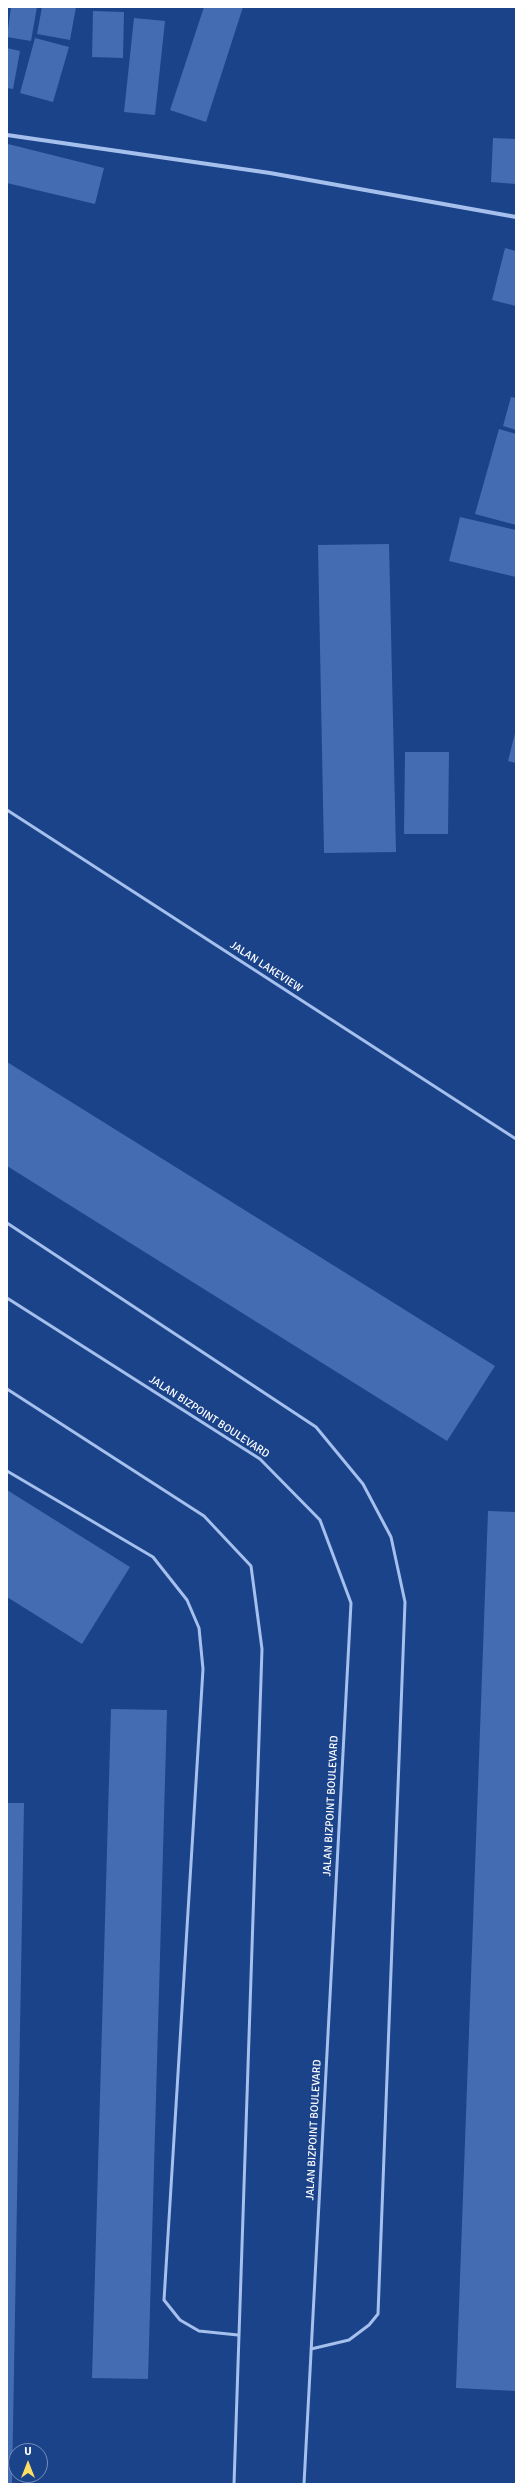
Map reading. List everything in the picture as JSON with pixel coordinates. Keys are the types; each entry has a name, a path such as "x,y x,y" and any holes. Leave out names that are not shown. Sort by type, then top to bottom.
{"street":[{"path":"7,135 270,173 516,217"}],"lane":[{"name":"JALAN LAKEVIEW","path":"7,810 516,1139"},
{"path":"7,1223 316,1427 364,1484 390,1537 405,1602 378,2314 369,2325 349,2340 311,2349"},
{"name":"JALAN BIZPOINT BOULEVARD","path":"7,1298 260,1459 320,1520 351,1603 304,2484"},
{"path":"7,1390 204,1516 251,1566 262,1650 234,2484"},
{"path":"7,1471 153,1557 187,1600 199,1628 202,1669 164,2300 180,2320 199,2331 238,2335"}],"building":[{"path":"11,7 37,7 31,41 7,37"},
{"path":"42,7 76,7 70,40 37,34"},
{"path":"204,7 243,7 206,122 170,110"},
{"path":"93,11 124,12 123,58 92,57"},
{"path":"134,18 165,21 155,115 124,112"},
{"path":"35,38 69,47 53,102 20,93"},
{"path":"7,48 20,51 13,89 7,88"},
{"path":"493,138 516,139 516,184 491,182"},
{"path":"8,144 104,168 95,204 7,183"},
{"path":"505,248 516,251 516,306 492,300"},
{"path":"511,397 516,398 516,430 503,426"},
{"path":"499,429 516,434 516,525 475,514"},
{"path":"460,517 516,530 516,577 449,561"},
{"path":"389,544 396,852 324,853 318,545"},
{"path":"516,733 516,763 508,761"},
{"path":"405,752 449,752 448,834 404,834"},
{"path":"7,1062 495,1366 447,1441 7,1166"},
{"path":"7,1490 130,1567 82,1644 7,1597"},
{"path":"488,1511 516,1512 516,2391 456,2388"},
{"path":"111,1709 167,1710 148,2379 92,2378"},
{"path":"7,1803 24,1803 13,2443 8,2443 8,2483 12,2484 7,2484"}]}
